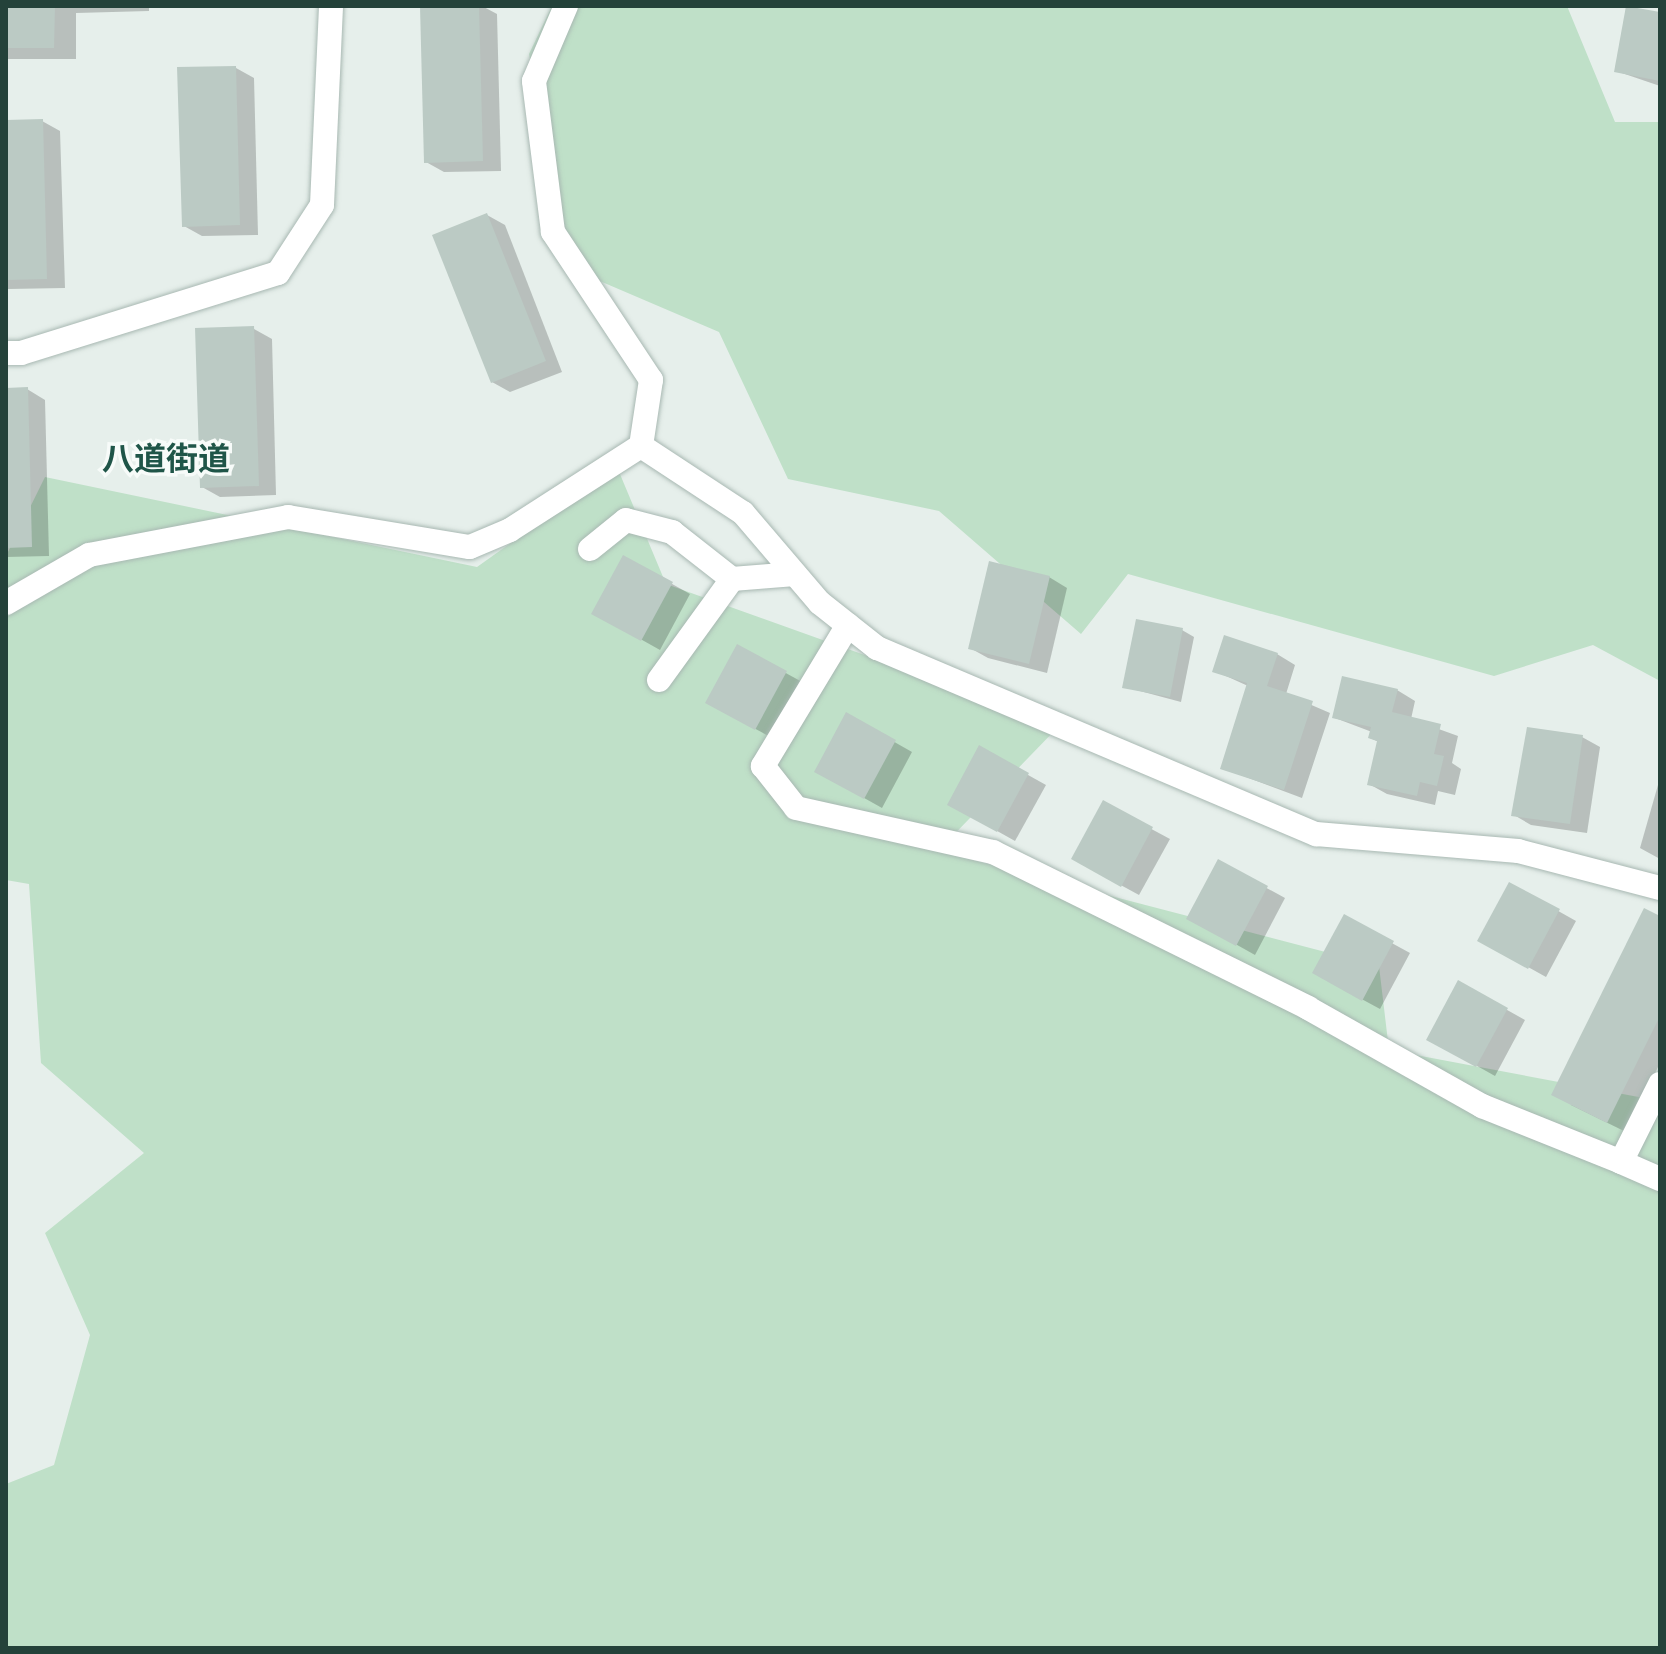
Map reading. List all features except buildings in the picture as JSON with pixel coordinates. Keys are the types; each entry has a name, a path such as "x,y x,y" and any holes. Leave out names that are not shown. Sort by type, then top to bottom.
{"street":[{"path":"6,353 21,353 278,273 322,205 331,6"},
{"path":"6,603 89,555 288,517 470,547 510,530 641,446 651,380 553,232 534,81 566,6"},
{"path":"641,446 743,513 795,574 877,648 1316,834 1518,851 1660,888"},
{"path":"590,549 626,520 672,532 732,579 795,574"},
{"path":"659,680 732,579"},
{"path":"848,625 763,766 796,808 993,852 1308,1008 1482,1106 1660,1179"},
{"path":"1621,1162 1660,1084"}],"green space":[{"path":"552,6 1567,6 1615,122 1660,122 1660,681 1593,645 1494,676 1128,574 1081,634 939,511 788,479 719,332 574,270 529,54"},
{"path":"617,467 666,584 1060,725 938,851 1379,966 1389,1050 1660,1101 1660,1648 6,1648 6,1484 54,1465 90,1335 45,1233 144,1153 41,1063 29,884 6,880 6,556 45,477 477,567"}],"district":[{"name":"八道街道","path":"166,459"}]}
